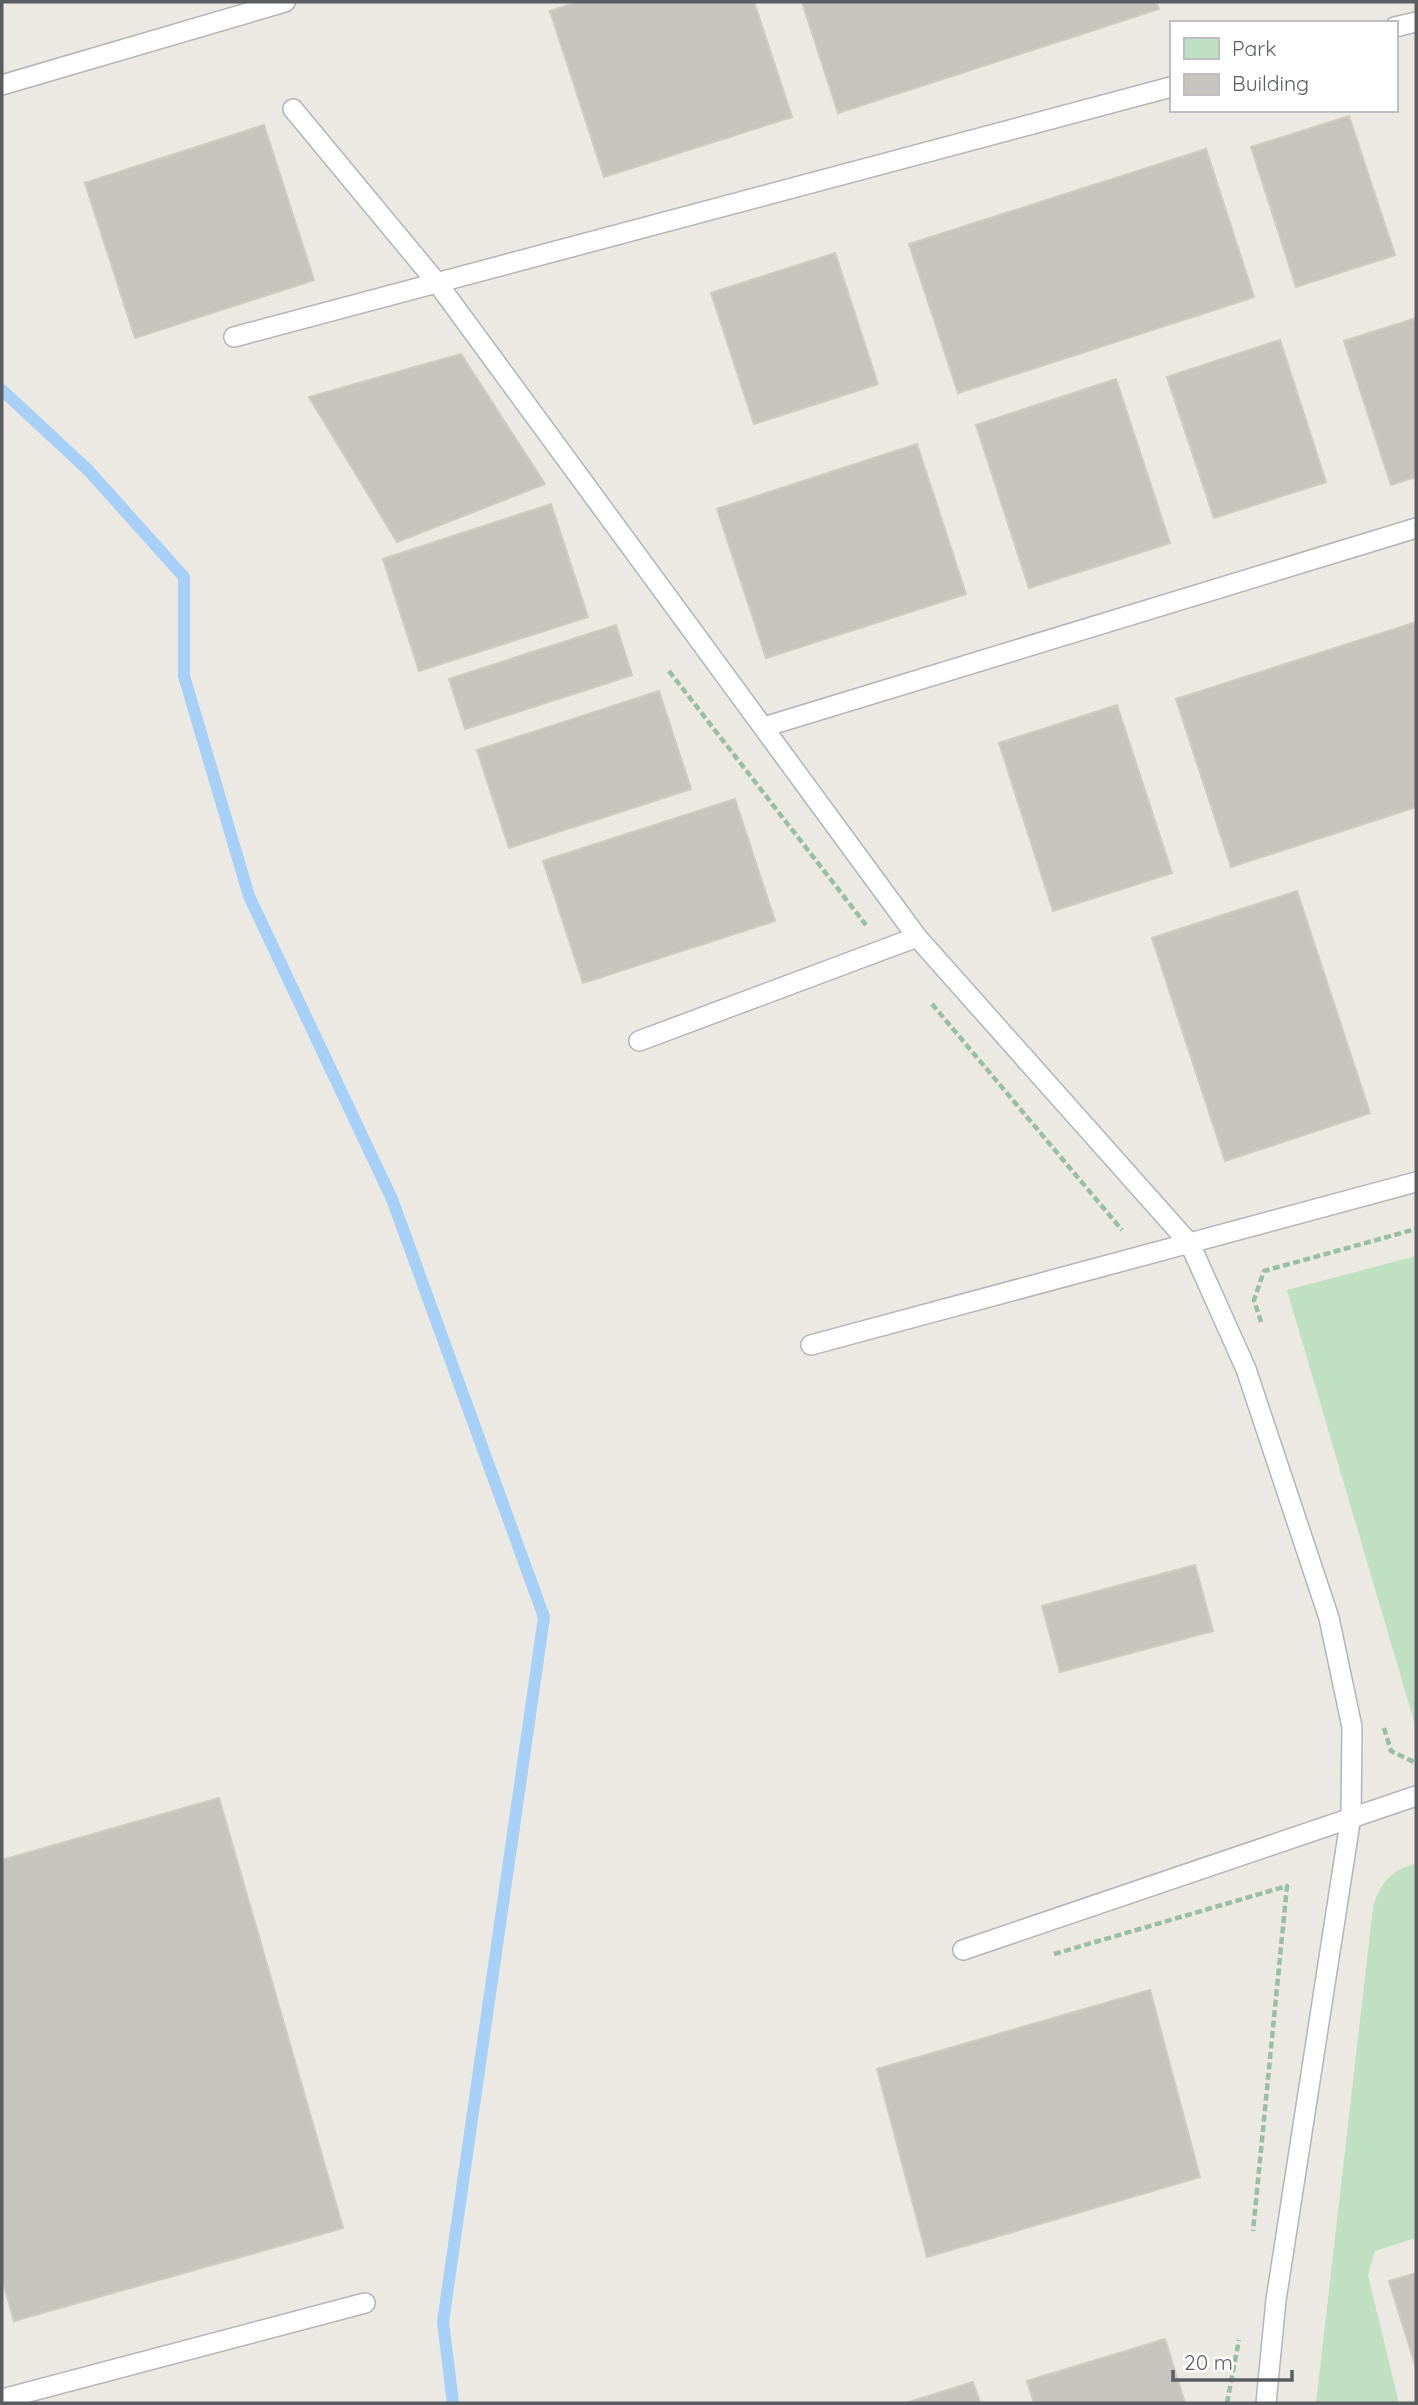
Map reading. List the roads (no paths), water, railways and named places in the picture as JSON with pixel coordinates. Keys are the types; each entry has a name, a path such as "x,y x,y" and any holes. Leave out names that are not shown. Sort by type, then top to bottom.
{"lane":[{"path":"2,85 230,10 285,2"},
{"path":"1397,27 1416,22"},
{"path":"234,337 1170,87"},
{"path":"293,109 438,284 917,937 1190,1244 1246,1370 1329,1618 1352,1727 1350,1816 1276,2300 1266,2403"},
{"path":"764,727 1416,528"},
{"path":"639,1041 917,937"},
{"path":"811,1345 1416,1182"},
{"path":"963,1950 1265,1849 1350,1816 1416,1796"},
{"path":"2,2399 365,2303"}],"waterway":[{"path":"2,390 88,470 184,577 184,676 249,896 392,1199 544,1617 443,2322 453,2403"}]}
